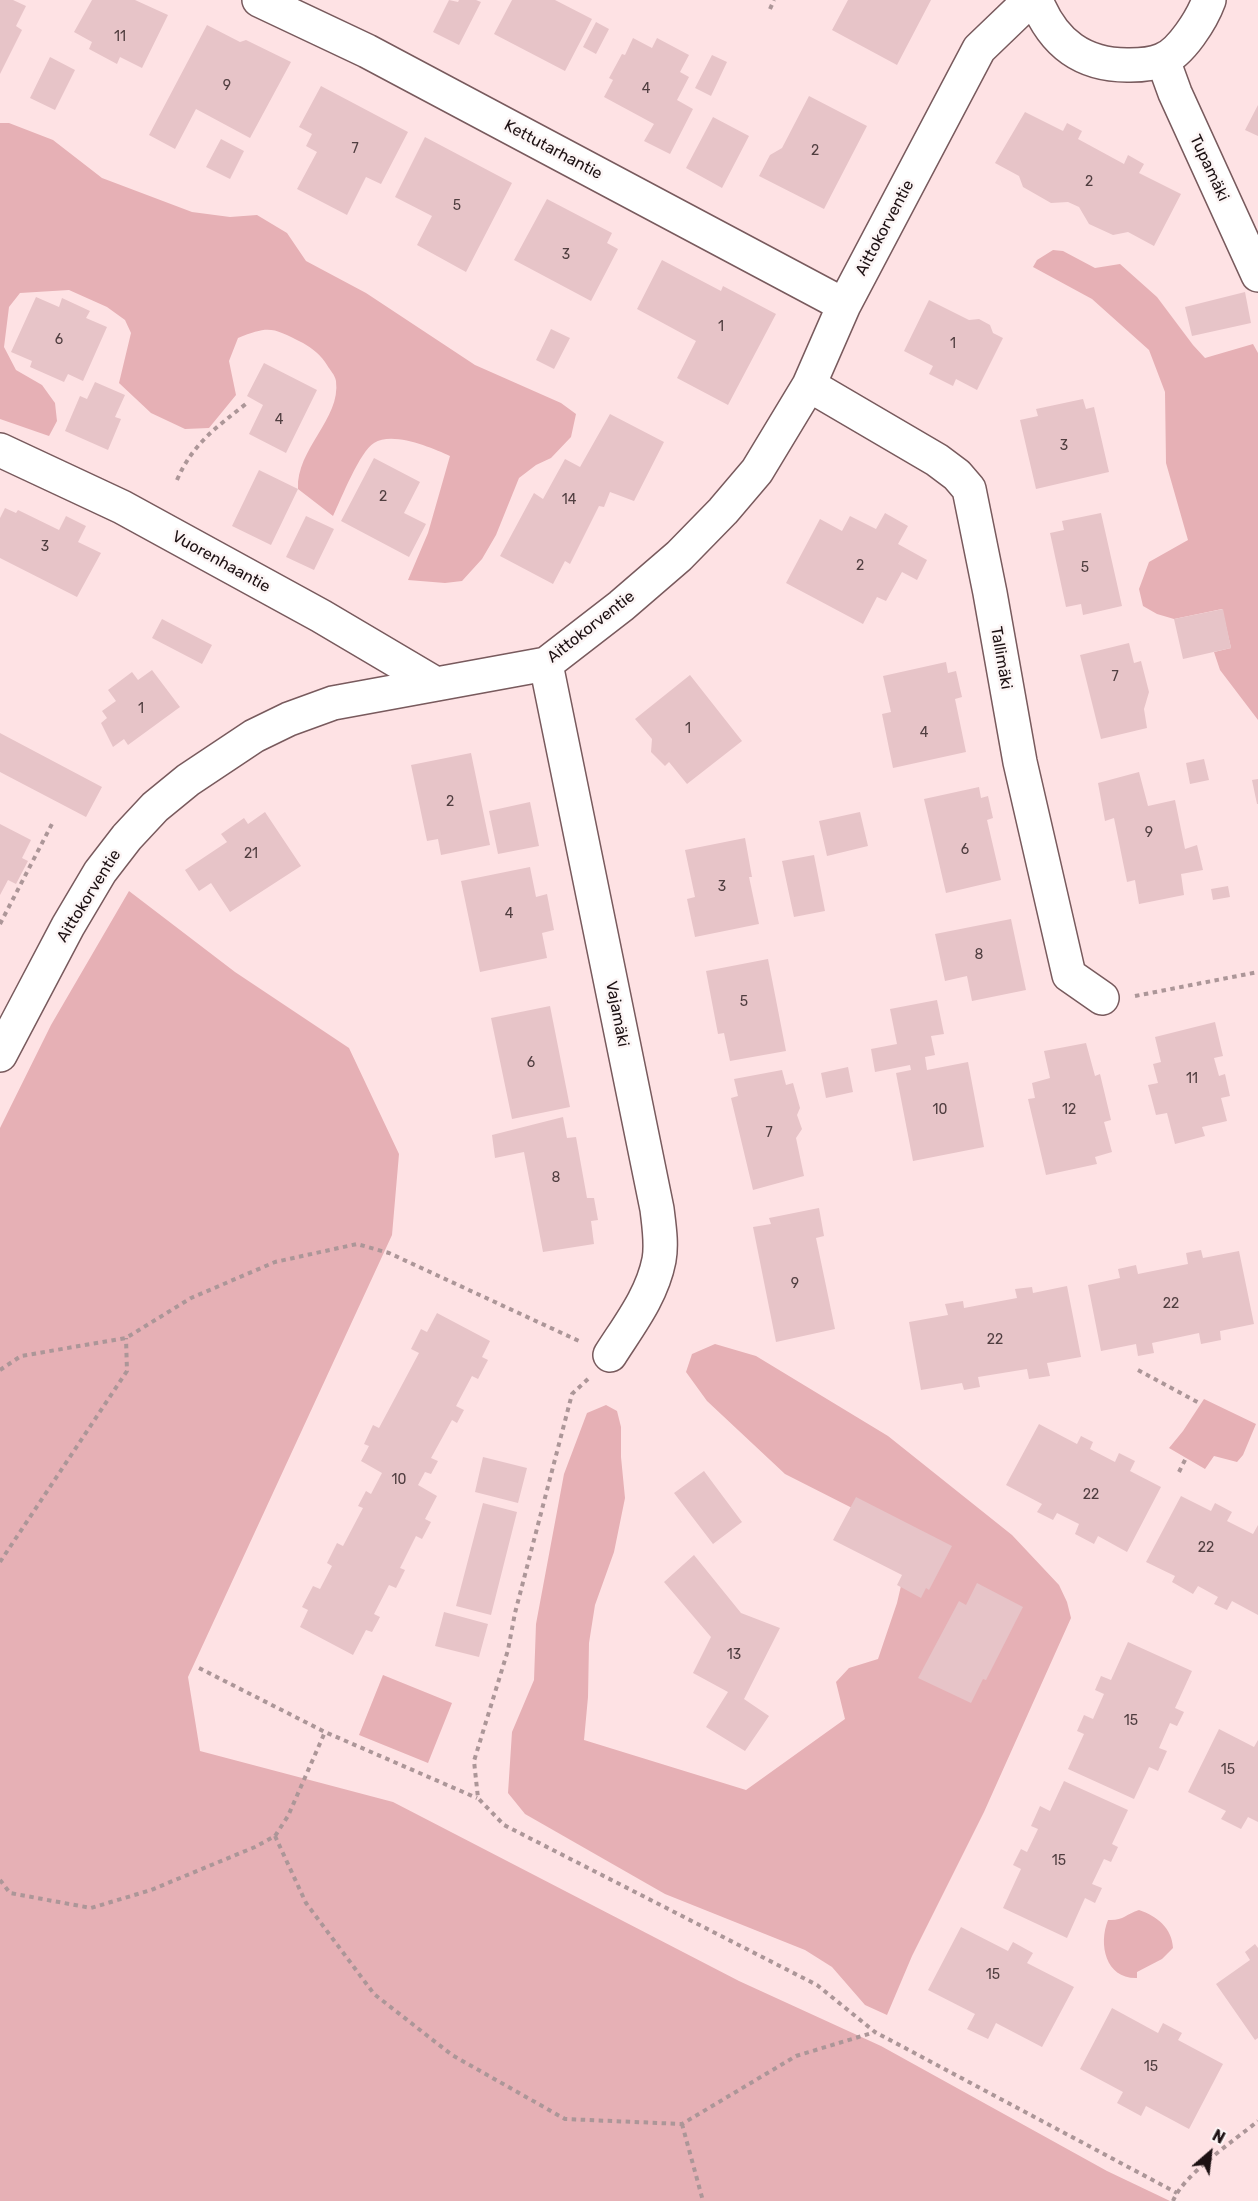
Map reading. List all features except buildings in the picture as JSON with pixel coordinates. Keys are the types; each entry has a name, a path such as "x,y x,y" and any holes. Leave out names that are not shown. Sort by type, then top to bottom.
{"street":[{"name":"Kettutarhantie","path":"259,0 367,51 844,305"},
{"name":"Aittokorventie","path":"0,1055 68,926 100,872 127,837 155,807 188,780 254,736 290,719 333,703 546,664 621,606 679,556 723,511 757,471 809,385 844,305 979,49 1030,0"},
{"path":"1036,0 1044,20 1064,45 1094,61 1110,65 1136,65 1163,60 1186,39 1204,15 1209,0"},
{"name":"Tupamäki","path":"1163,60 1175,93 1258,275"},
{"name":"Tallimäki","path":"809,385 937,460 957,475 969,489 1020,762 1069,975 1102,998"},
{"name":"Vuorenhaantie","path":"0,450 122,507 321,616 436,684"},
{"name":"Vajamäki","path":"546,664 657,1209 660,1237 659,1259 651,1290 610,1355"}],"path":[{"path":"770,9 774,0"},
{"path":"177,480 183,466 203,438 247,403"},
{"path":"0,924 53,822"},
{"path":"1102,998 1147,995 1258,972"},
{"path":"0,1370 21,1356 126,1338 191,1298 275,1262 357,1244 389,1253 610,1355 572,1394 515,1613 508,1650 474,1761 478,1798"},
{"path":"0,1562 127,1371 126,1338"},
{"path":"1138,1370 1201,1404"},
{"path":"1179,1472 1186,1458"},
{"path":"199,1668 325,1732 478,1798 504,1825 817,1985 875,2032 1176,2193"},
{"path":"0,1880 10,1893 91,1908 151,1890 255,1847 275,1836 288,1816 325,1732"},
{"path":"275,1836 306,1903 374,1994 452,2055 565,2119 682,2124 796,2056 875,2032"},
{"path":"1173,2201 1176,2193 1197,2172 1258,2121"},
{"path":"682,2124 703,2201"}],"shaded area":[{"path":"0,123 9,123 53,140 102,178 192,212 230,217 257,215 287,233 306,261 366,293 475,365 561,403 576,414 571,437 551,458 536,465 519,478 496,535 482,559 462,581 445,583 408,580 428,533 450,456 423,445 402,440 391,439 374,443 357,465 333,516 298,489 299,474 304,461 332,408 336,395 336,381 319,355 303,343 278,331 257,331 238,338 229,361 236,395 209,428 185,429 151,413 119,383 131,333 125,320 107,307 69,290 20,293 9,307 4,347 16,370 42,385 55,403 57,421 49,436 0,419"},
{"path":"1053,250 1063,251 1095,268 1120,264 1157,297 1205,358 1253,344 1258,353 1258,720 1220,670 1214,652 1231,648 1222,609 1174,619 1157,614 1143,606 1139,589 1149,562 1188,540 1166,463 1165,392 1149,350 1092,299 1033,267 1037,260"},
{"path":"129,891 235,972 349,1048 399,1154 392,1235 188,1677 200,1751 393,1802 739,1981 881,2046 1107,2171 1170,2201 0,2201 0,1128 51,1025"},
{"path":"715,1344 756,1356 888,1436 1012,1535 1059,1585 1067,1602 1071,1618 984,1812 912,1956 887,2015 865,2005 832,1967 805,1950 665,1894 525,1814 508,1793 512,1732 534,1680 536,1624 564,1474 587,1413 606,1405 617,1411 621,1427 625,1498 614,1552 595,1605 589,1643 584,1740 746,1790 845,1719 836,1682 849,1668 878,1659 897,1603 904,1573 858,1511 785,1474 707,1401 686,1372 692,1354"},
{"path":"1204,1399 1256,1424 1243,1455 1237,1462 1214,1456 1205,1469 1169,1448"},
{"path":"383,1675 452,1703 428,1763 359,1735"},
{"path":"1139,1910 1157,1919 1167,1929 1173,1948 1162,1959 1137,1972 1137,1978 1126,1977 1118,1973 1107,1959 1105,1930 1108,1920 1121,1918"}]}
